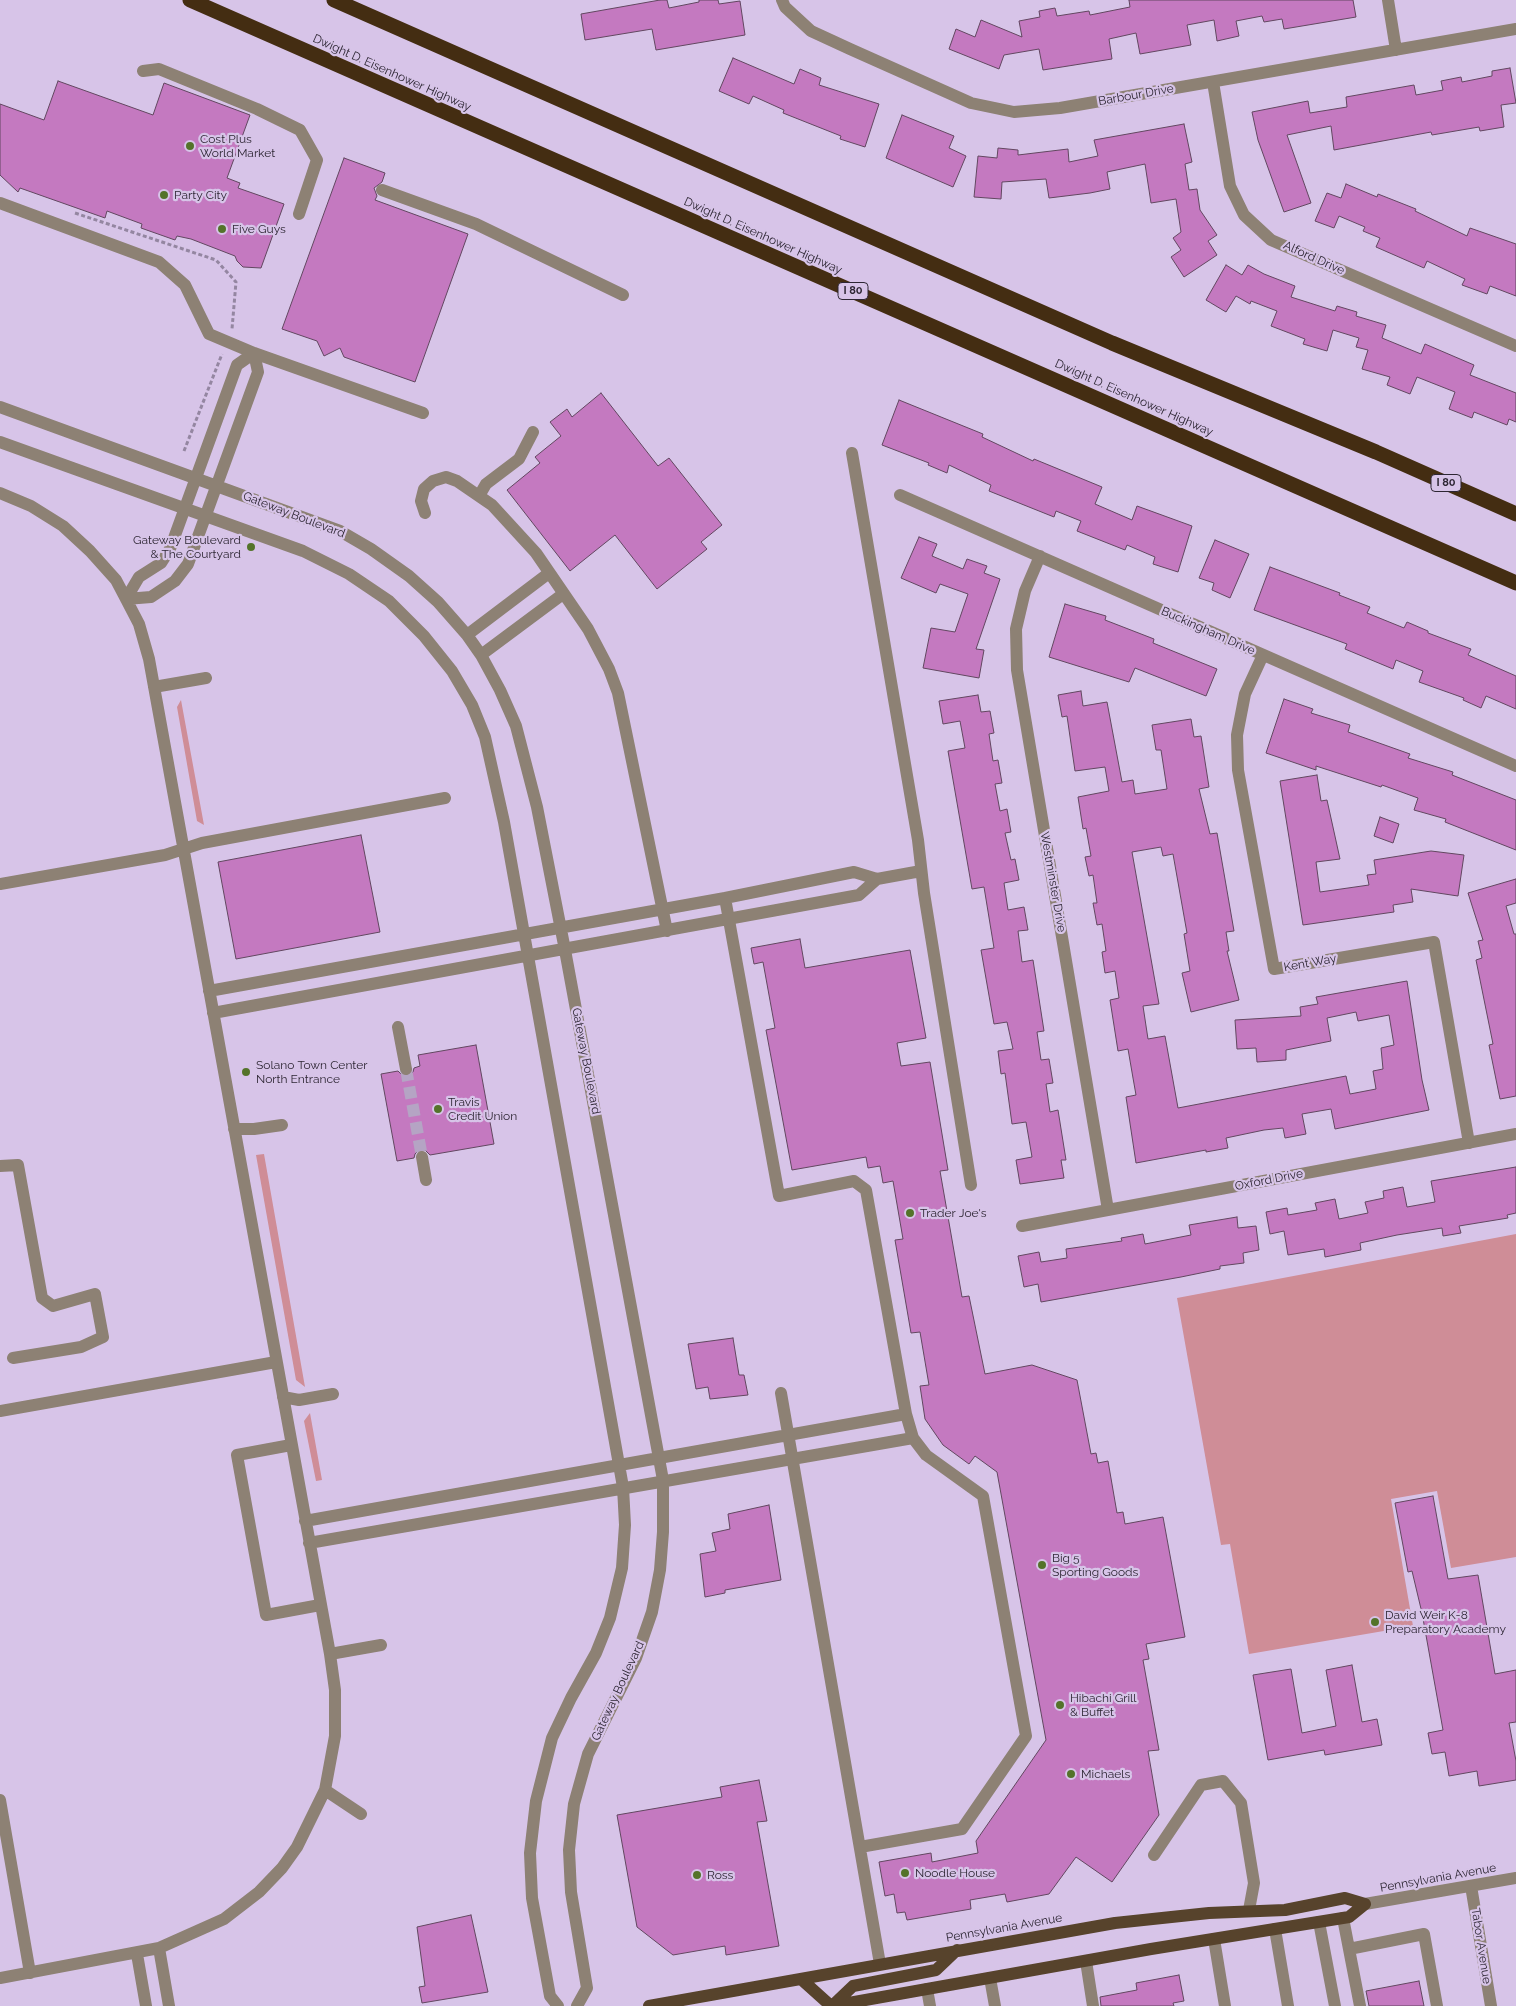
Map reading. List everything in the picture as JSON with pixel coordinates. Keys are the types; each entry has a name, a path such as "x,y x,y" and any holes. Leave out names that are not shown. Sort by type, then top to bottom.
{"highway":[{"name":"Dwight D. Eisenhower Highway","path":"190,0 1516,583"},
{"name":"I 80","path":"334,0 1112,343 1366,448 1516,514"}],"main road":[{"name":"Pennsylvania Avenue","path":"649,2006 1115,1923 1249,1910 1285,1910 1345,1898 1364,1904"},
{"name":"Pennsylvania Avenue","path":"832,2006 1349,1917 1364,1904"},
{"path":"800,1979 832,2006 853,1986 936,1970 957,1950"}],"street":[{"name":"Barbour Drive","path":"782,0 786,7 811,30 850,49 972,103 1014,112 1060,108 1516,29"},
{"path":"1388,0 1396,50"},
{"path":"143,71 159,69 257,109 300,130 316,160 299,214"},
{"name":"Alford Drive","path":"1213,82 1230,186 1244,215 1271,240 1516,346"},
{"path":"382,190 476,224 623,295"},
{"path":"0,203 160,262 185,285 209,334 254,353 423,413"},
{"path":"126,599 139,578 161,563 170,549 237,365 254,353"},
{"path":"126,599 151,597 174,581 188,564 258,372 254,353"},
{"name":"Gateway Boulevard","path":"0,407 340,531 371,549 409,576 438,602 467,635 481,654 512,717 537,807 663,1480 662,1551 652,1612 636,1658 588,1754 574,1804 569,1850 571,1892 587,1988 577,2006"},
{"path":"479,496 486,484 519,459 533,432"},
{"path":"0,442 303,551 349,574 389,601 424,636 452,671 472,705 488,745 524,934 623,1487 625,1525 622,1568 610,1618 596,1653 570,1698 552,1738 536,1801 530,1852 532,1898 550,1996 558,2006"},
{"path":"852,453 918,840 921,871 971,1185"},
{"path":"424,513 420,501 424,489 433,481 446,477 457,481 479,496 492,506 536,553 588,630 609,669 618,693 667,931"},
{"path":"0,492 30,506 63,526 90,551 116,580 139,624 149,659 335,1690 335,1736 325,1790 297,1847 282,1868 259,1892 224,1919 159,1948 137,1954 0,1978"},
{"name":"Buckingham Drive","path":"900,496 1516,766"},
{"name":"Westminster Drive","path":"1040,556 1025,592 1016,629 1017,670 1108,1210"},
{"path":"467,635 549,573"},
{"path":"481,654 563,594"},
{"name":"Kent Way","path":"1263,656 1245,694 1237,735 1238,770 1274,969 1434,942 1469,1143"},
{"path":"154,686 206,678"},
{"path":"0,884 165,855 202,843 445,798"},
{"path":"209,991 725,898 854,872 877,879 921,871"},
{"path":"213,1013 528,957 859,895 877,879"},
{"path":"725,898 779,1196 854,1181 866,1190 906,1414 913,1438 926,1455 983,1496 1026,1736 962,1829 860,1846"},
{"path":"398,1027 406,1069"},
{"path":"234,1129 254,1129 282,1125"},
{"name":"Oxford Drive","path":"1022,1226 1516,1134"},
{"path":"422,1157 426,1180"},
{"path":"0,1166 18,1165 42,1298 53,1306 95,1294 103,1337 81,1347 13,1358"},
{"path":"0,1411 276,1362"},
{"path":"781,1393 880,1964"},
{"path":"283,1396 299,1400 333,1394"},
{"path":"305,1521 906,1414"},
{"path":"309,1544 623,1487 913,1438"},
{"path":"291,1445 237,1455 266,1615 320,1605"},
{"path":"330,1654 381,1645"},
{"path":"1154,1855 1201,1785 1222,1781 1241,1803 1254,1883 1249,1910"},
{"path":"325,1790 361,1814"},
{"path":"0,1800 30,1973"},
{"name":"Pennsylvania Avenue","path":"1364,1904 1516,1878"},
{"name":"Tabor Avenue","path":"1471,1886 1487,2005"},
{"path":"1342,1918 1360,2006"},
{"path":"1320,1922 1336,2006"},
{"path":"1275,1929 1288,2006"},
{"path":"1349,1949 1424,1934 1437,2006"},
{"path":"1214,1939 1225,2006"},
{"path":"159,1948 169,2006"},
{"path":"137,1954 146,2006"},
{"path":"1086,1961 1093,2006"},
{"path":"990,1978 995,2006"},
{"path":"927,1989 930,2006"}],"path":[{"path":"66,210 216,260 236,282 234,324 184,451"}],"shaded area":[{"path":"181,700 204,825 197,821 177,707"},
{"path":"264,1154 305,1387 296,1380 256,1155"},
{"path":"1516,1234 1516,1557 1451,1568 1437,1491 1391,1499 1413,1626 1249,1654 1230,1544 1221,1545 1177,1298"},
{"path":"310,1413 322,1480 316,1481 304,1421"}],"building":[{"path":"667,0 669,8 699,2 699,0 718,0 719,4 740,1 745,35 656,50 652,29 585,40 581,14"},
{"path":"1129,0 1353,0 1356,17 1284,29 1282,19 1264,22 1262,16 1236,21 1239,36 1217,41 1214,20 1187,25 1191,45 1140,54 1136,33 1109,39 1112,59 1043,70 1039,49 1004,55 999,69 949,49 956,29 975,37 981,20 1022,37 1019,21 1040,17 1039,11 1055,8 1057,16 1089,11 1090,15 1130,7"},
{"path":"733,58 794,84 800,69 821,78 819,85 879,104 865,147 840,139 841,136 783,113 784,110 753,96 749,104 719,91"},
{"path":"1510,68 1516,103 1501,105 1504,127 1480,131 1479,127 1432,135 1431,132 1334,150 1331,126 1287,135 1311,203 1284,212 1258,140 1252,112 1308,101 1310,113 1347,107 1346,97 1414,85 1416,95 1443,90 1441,81 1461,77 1462,82 1492,76 1492,71"},
{"path":"58,81 153,115 164,83 250,115 227,178 240,183 238,188 284,204 261,268 243,267 235,256 191,239 177,236 175,240 141,228 142,224 107,211 105,218 20,188 18,192 0,175 0,104 44,120"},
{"path":"902,115 954,136 949,148 966,156 953,187 886,158"},
{"path":"1184,124 1192,162 1185,164 1189,190 1197,189 1200,210 1217,235 1208,241 1217,255 1184,277 1171,257 1181,250 1173,238 1181,232 1176,199 1151,203 1145,164 1107,172 1110,189 1090,193 1049,198 1046,179 1002,182 1001,199 974,197 978,156 997,158 998,148 1018,150 1018,155 1068,149 1069,162 1098,156 1094,140"},
{"path":"344,158 385,173 382,182 374,188 377,196 375,200 468,234 415,382 344,357 340,348 324,356 317,341 282,329"},
{"path":"1346,184 1377,197 1378,194 1416,209 1415,211 1467,236 1470,228 1516,244 1516,296 1490,286 1487,294 1462,285 1465,279 1427,261 1424,268 1376,247 1380,238 1363,231 1365,227 1339,216 1334,228 1315,221 1327,193 1341,198"},
{"path":"1226,265 1242,275 1248,265 1264,274 1295,286 1291,297 1335,311 1337,306 1357,312 1356,316 1386,325 1382,338 1421,354 1425,344 1474,365 1470,375 1516,393 1516,422 1509,419 1507,425 1474,412 1472,418 1449,409 1455,392 1417,377 1410,394 1387,385 1390,377 1362,369 1368,350 1356,347 1359,338 1333,330 1327,351 1303,344 1305,339 1271,326 1277,311 1251,301 1250,304 1236,296 1226,312 1206,300"},
{"path":"601,393 658,466 669,458 722,525 701,542 707,549 657,589 615,535 570,571 507,490 540,463 535,457 561,436 550,422 567,409 572,417"},
{"path":"899,400 983,434 982,437 1033,461 1034,459 1102,487 1095,504 1132,520 1137,506 1192,526 1178,572 1153,564 1155,557 1127,545 1125,550 1077,531 1081,521 1056,511 1054,517 989,491 991,485 949,465 947,473 928,465 929,463 882,445"},
{"path":"919,537 937,544 932,556 963,569 967,559 987,566 984,573 1000,579 976,649 984,650 979,678 923,668 931,628 955,632 968,594 940,584 936,593 901,578"},
{"path":"1215,540 1249,554 1230,598 1212,590 1214,583 1199,578"},
{"path":"1270,567 1340,593 1339,595 1370,607 1367,613 1404,628 1407,622 1428,631 1428,633 1471,649 1468,655 1516,676 1516,709 1486,696 1481,708 1463,700 1464,698 1419,682 1423,671 1396,660 1393,669 1345,649 1347,644 1254,610"},
{"path":"1065,604 1106,616 1105,620 1154,639 1153,643 1217,669 1206,696 1135,668 1129,682 1049,657"},
{"path":"1081,691 1083,706 1107,702 1122,782 1133,780 1135,794 1167,789 1161,750 1156,750 1152,725 1191,719 1194,737 1201,736 1209,787 1199,789 1210,834 1217,833 1234,931 1226,932 1229,951 1227,951 1239,1000 1191,1012 1182,973 1190,971 1184,934 1187,933 1173,854 1163,856 1161,847 1132,852 1159,1004 1143,1006 1148,1039 1165,1036 1178,1108 1346,1076 1350,1094 1376,1089 1373,1071 1383,1069 1381,1048 1394,1045 1389,1015 1358,1021 1356,1012 1327,1018 1331,1041 1286,1050 1286,1060 1257,1062 1256,1048 1237,1049 1235,1020 1301,1016 1300,1007 1318,1004 1316,997 1407,981 1422,1080 1429,1110 1335,1129 1331,1109 1302,1114 1306,1134 1285,1138 1283,1128 1264,1130 1226,1138 1228,1148 1206,1152 1206,1150 1136,1163 1126,1097 1136,1095 1128,1049 1118,1051 1110,1000 1119,998 1115,971 1105,973 1102,952 1106,951 1102,924 1097,925 1093,903 1097,903 1093,875 1089,876 1085,857 1091,856 1086,828 1083,829 1078,797 1109,791 1105,767 1075,771 1067,716 1062,717 1058,695"},
{"path":"978,695 981,712 990,711 994,733 989,734 993,761 998,760 1002,783 995,784 1000,811 1007,809 1011,832 1005,833 1011,860 1015,859 1019,880 1004,883 1008,910 1024,907 1028,930 1018,931 1022,962 1033,960 1044,1031 1037,1032 1041,1060 1049,1059 1053,1083 1046,1084 1050,1112 1058,1110 1066,1160 1061,1160 1064,1178 1020,1184 1016,1160 1032,1157 1026,1122 1012,1124 1005,1073 1001,1074 998,1051 1013,1049 1007,1022 994,1024 981,950 994,948 984,887 972,889 948,751 965,748 960,721 943,724 939,701"},
{"path":"1284,699 1313,709 1311,713 1350,725 1348,732 1410,754 1408,758 1453,772 1452,775 1516,800 1516,850 1445,822 1446,819 1414,810 1418,798 1382,785 1381,787 1316,766 1316,770 1266,753"},
{"path":"1317,775 1321,801 1327,800 1340,859 1316,862 1320,892 1369,885 1367,875 1376,874 1374,860 1431,851 1464,855 1458,896 1411,889 1413,902 1393,905 1394,912 1303,925 1280,781"},
{"path":"1380,817 1399,824 1393,843 1374,836"},
{"path":"361,835 380,932 236,959 218,862"},
{"path":"1516,879 1516,903 1506,906 1514,934 1516,934 1516,1096 1500,1099 1489,1045 1493,1044 1476,960 1482,958 1478,941 1483,940 1468,893"},
{"path":"800,939 805,968 910,950 926,1038 897,1043 901,1066 930,1062 948,1170 940,1171 962,1297 969,1296 985,1374 1032,1365 1077,1380 1091,1454 1096,1453 1098,1463 1108,1461 1117,1513 1123,1512 1125,1524 1163,1517 1185,1637 1146,1644 1149,1659 1143,1660 1159,1750 1148,1751 1159,1815 1112,1882 1076,1857 1049,1894 1007,1902 1005,1894 970,1900 971,1909 907,1920 905,1912 897,1913 894,1894 885,1896 879,1862 931,1853 932,1862 978,1853 976,1841 1046,1740 997,1472 975,1456 969,1464 943,1445 925,1419 920,1386 929,1385 920,1332 911,1333 895,1240 903,1239 893,1181 883,1183 880,1166 868,1168 866,1157 792,1170 766,1030 775,1028 763,962 754,964 751,948"},
{"name":"Travis Credit Union","path":"476,1045 494,1144 430,1155 425,1150 420,1149 414,1158 397,1161 381,1074 398,1071 403,1076 408,1077 414,1068 420,1066 418,1055"},
{"path":"1516,1167 1516,1213 1507,1215 1508,1218 1459,1226 1461,1233 1443,1236 1442,1228 1397,1235 1360,1243 1361,1250 1325,1257 1324,1249 1288,1255 1284,1231 1270,1234 1266,1212 1287,1208 1288,1215 1317,1210 1315,1203 1335,1199 1339,1219 1368,1213 1365,1202 1384,1198 1383,1191 1403,1187 1407,1207 1435,1202 1431,1181"},
{"path":"1237,1217 1238,1228 1256,1226 1259,1250 1243,1253 1244,1263 1220,1266 1220,1269 1181,1277 1041,1302 1038,1284 1024,1287 1018,1256 1039,1252 1041,1262 1067,1258 1066,1249 1122,1241 1121,1238 1143,1234 1145,1244 1191,1235 1189,1225"},
{"path":"733,1338 739,1375 744,1375 748,1395 710,1399 708,1387 696,1389 688,1344"},
{"path":"1433,1496 1448,1579 1478,1575 1495,1674 1516,1670 1516,1722 1509,1723 1516,1761 1516,1780 1479,1786 1477,1771 1449,1776 1445,1752 1432,1754 1428,1733 1443,1730 1422,1613 1412,1571 1408,1572 1395,1503"},
{"path":"769,1505 781,1580 725,1590 725,1593 705,1597 700,1554 716,1551 712,1533 730,1529 728,1514"},
{"path":"1352,1665 1362,1722 1377,1719 1382,1745 1325,1755 1324,1750 1268,1760 1253,1675 1291,1669 1302,1733 1336,1726 1326,1670"},
{"name":"Ross","path":"759,1780 767,1821 757,1822 779,1946 726,1955 725,1946 673,1955 637,1927 617,1815 722,1797 720,1787"},
{"path":"471,1915 488,1992 422,2003 419,1987 425,1986 417,1927"},
{"path":"1179,1975 1184,2001 1173,2003 1174,2006 1101,2006 1100,1997 1137,1990 1136,1983"},
{"path":"1419,1981 1424,2006 1369,2006 1366,1991"}],"tunnel":[{"path":"406,1069 422,1157"}],"place":[{"name":"Cost Plus World Market","path":"190,146"},
{"name":"Party City","path":"164,195"},
{"name":"Five Guys","path":"222,229"},
{"name":"Gateway Boulevard & The Courtyard","path":"251,547"},
{"name":"Solano Town Center North Entrance","path":"246,1072"},
{"name":"Travis Credit Union","path":"438,1109"},
{"name":"Trader Joe's","path":"910,1213"},
{"name":"Big 5 Sporting Goods","path":"1042,1565"},
{"name":"David Weir K-8 Preparatory Academy","path":"1375,1622"},
{"name":"Hibachi Grill & Buffet","path":"1060,1705"},
{"name":"Michaels","path":"1071,1774"},
{"name":"Noodle House","path":"905,1873"},
{"name":"Ross","path":"697,1875"}]}
